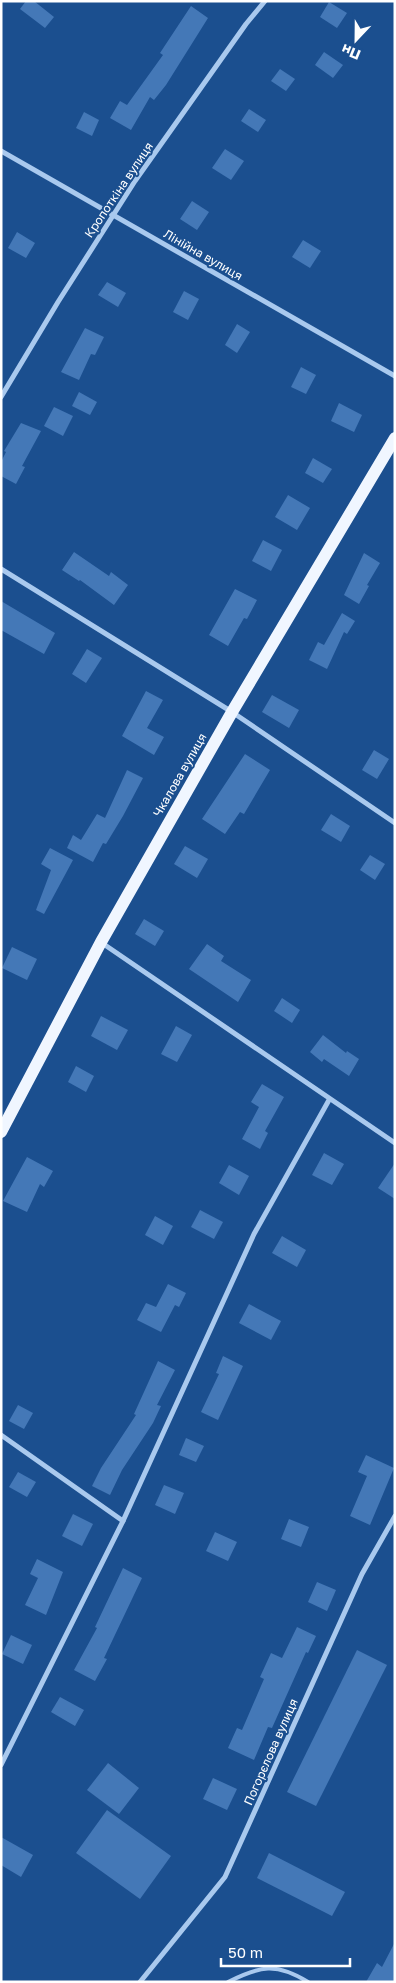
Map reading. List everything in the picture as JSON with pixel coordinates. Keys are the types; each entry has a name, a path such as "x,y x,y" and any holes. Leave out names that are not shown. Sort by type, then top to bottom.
{"main road":[{"name":"Чкалова вулиця","path":"1,1132 101,942 232,712 395,438"}],"street":[{"name":"Кропоткіна вулиця","path":"1,397 113,215 235,40 265,1"},
{"name":"Лінійна вулиця","path":"1,152 395,376"},
{"path":"1,569 232,712 395,823"},
{"path":"101,942 329,1100 395,1143"},
{"path":"1,1765 123,1521 254,1234 329,1100"},
{"path":"1,1435 123,1521"},
{"name":"Погорєлова вулиця","path":"140,1982 225,1877 362,1574 395,1516"}],"lane":[{"path":"228,1982 247,1972 266,1967 294,1973 308,1982"}],"building":[{"path":"26,1 34,1 54,17 45,28 20,9"},
{"path":"329,2 347,13 337,28 320,17"},
{"path":"191,6 208,18 166,85 154,100 150,97 131,130 110,118 120,101 127,105 163,55 160,53"},
{"path":"324,52 343,65 333,78 315,65"},
{"path":"280,69 295,79 286,91 271,81"},
{"path":"249,109 266,120 258,132 241,121"},
{"path":"84,112 99,120 92,136 76,128"},
{"path":"225,149 244,161 231,180 212,168"},
{"path":"192,201 209,212 197,230 180,219"},
{"path":"17,232 35,243 26,258 8,248"},
{"path":"303,240 321,251 310,268 292,257"},
{"path":"107,282 126,293 118,307 98,295"},
{"path":"184,291 199,299 188,320 173,312"},
{"path":"237,324 250,332 237,353 225,345"},
{"path":"85,328 104,337 95,355 91,354 79,380 61,372"},
{"path":"301,367 316,375 306,394 291,387"},
{"path":"79,392 97,402 90,415 72,406"},
{"path":"339,403 362,415 354,432 331,421"},
{"path":"54,407 73,416 63,436 44,426"},
{"path":"21,423 41,431 22,466 25,467 16,484 1,476 1,462 6,452 4,451"},
{"path":"313,458 332,469 323,483 305,473"},
{"path":"288,495 310,508 297,530 275,517"},
{"path":"263,540 282,550 271,571 252,561"},
{"path":"74,552 109,576 111,572 128,585 114,605 80,580 62,570"},
{"path":"364,553 380,563 367,585 369,586 359,604 344,595"},
{"path":"235,589 257,600 247,619 244,618 228,646 209,635"},
{"path":"1,601 55,633 44,654 1,630"},
{"path":"342,613 355,621 347,634 344,632 327,669 309,660 318,642 324,645"},
{"path":"87,649 102,658 86,683 72,674"},
{"path":"146,691 163,700 147,728 164,737 154,755 122,736"},
{"path":"272,695 299,710 289,728 262,712"},
{"path":"374,750 389,759 377,779 362,770"},
{"path":"245,754 270,770 244,814 240,812 225,834 202,819"},
{"path":"127,770 143,778 123,816 106,844 103,843 93,862 67,848 73,835 81,840 97,814 105,818"},
{"path":"331,814 350,826 341,842 321,830"},
{"path":"185,846 208,859 197,878 174,864"},
{"path":"50,848 73,860 44,914 36,910 51,870 41,864"},
{"path":"370,855 385,864 375,880 360,870"},
{"path":"144,919 164,931 155,946 135,934"},
{"path":"207,944 224,956 221,961 251,980 238,1002 189,969"},
{"path":"12,947 37,959 27,980 2,968"},
{"path":"282,998 300,1010 292,1023 274,1011"},
{"path":"101,1016 128,1030 117,1050 91,1036"},
{"path":"176,1026 192,1035 177,1062 161,1054"},
{"path":"323,1035 346,1053 347,1051 359,1059 349,1076 324,1059 322,1062 310,1052"},
{"path":"76,1066 94,1076 86,1092 68,1082"},
{"path":"262,1084 284,1097 265,1131 268,1133 260,1149 242,1139 259,1107 251,1102"},
{"path":"324,1153 344,1164 332,1185 312,1175"},
{"path":"27,1157 53,1171 44,1187 40,1184 27,1212 3,1201"},
{"path":"395,1163 395,1199 378,1188"},
{"path":"229,1165 249,1176 239,1195 219,1183"},
{"path":"200,1210 223,1222 214,1239 191,1227"},
{"path":"155,1216 173,1226 163,1245 145,1235"},
{"path":"282,1236 306,1250 297,1267 272,1253"},
{"path":"168,1284 186,1293 179,1307 175,1305 161,1332 137,1320 146,1303 156,1307"},
{"path":"249,1304 281,1321 271,1340 239,1323"},
{"path":"223,1356 243,1366 218,1420 201,1412 219,1374 216,1373"},
{"path":"158,1361 175,1370 157,1405 161,1406 153,1423 122,1470 110,1495 92,1486 101,1468 136,1415 134,1414"},
{"path":"18,1405 33,1413 24,1429 9,1421"},
{"path":"186,1438 204,1446 196,1462 179,1455"},
{"path":"366,1455 394,1468 370,1525 350,1516 367,1476 358,1472"},
{"path":"18,1472 36,1482 27,1497 9,1487"},
{"path":"164,1485 184,1493 175,1514 155,1505"},
{"path":"73,1514 93,1524 82,1546 62,1536"},
{"path":"289,1519 309,1527 301,1547 281,1539"},
{"path":"215,1532 237,1542 228,1561 206,1551"},
{"path":"37,1559 63,1572 46,1615 25,1605 38,1578 30,1574"},
{"path":"123,1568 142,1578 104,1658 107,1659 95,1681 74,1670 97,1628 95,1627"},
{"path":"317,1582 336,1590 327,1611 308,1602"},
{"path":"297,1627 316,1636 308,1653 306,1652 272,1728 268,1727 254,1760 228,1748 237,1728 242,1730 264,1679 260,1677 271,1653 282,1658"},
{"path":"11,1635 32,1645 23,1664 2,1654"},
{"path":"357,1650 387,1665 316,1806 287,1792"},
{"path":"60,1697 84,1710 75,1726 51,1712"},
{"path":"108,1763 139,1788 119,1814 87,1790"},
{"path":"213,1778 237,1789 227,1810 203,1799"},
{"path":"107,1810 171,1856 140,1899 76,1853"},
{"path":"1,1837 33,1855 21,1877 1,1865"},
{"path":"269,1853 345,1892 332,1916 257,1878"},
{"path":"395,1942 395,1982 366,1982 377,1963 382,1967"}]}
